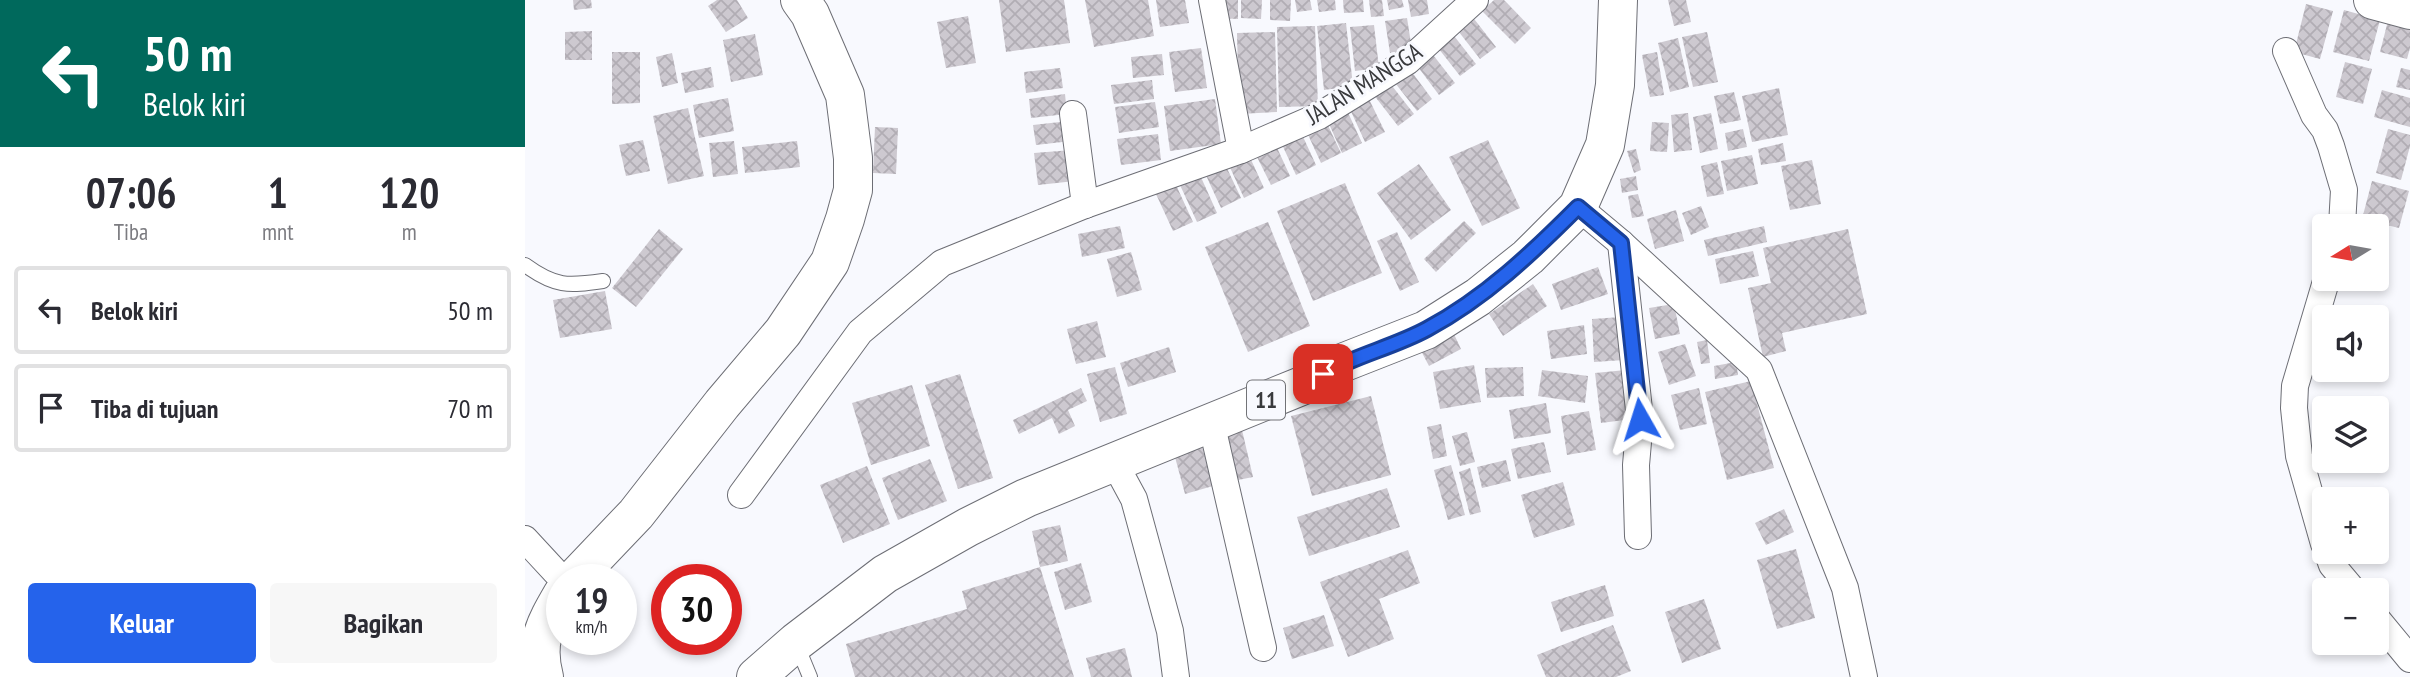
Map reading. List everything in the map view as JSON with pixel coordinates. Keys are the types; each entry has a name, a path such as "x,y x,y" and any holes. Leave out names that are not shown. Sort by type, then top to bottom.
{"highway":[{"path":"588,564 636,514 782,332 830,262 853,190 853,158 845,95 810,15 800,0"},
{"name":"11","path":"756,677 796,642 885,574 968,527 1026,498 1304,384 1342,363 1426,330 1478,298 1528,257 1578,207 1605,145 1615,85 1618,0"},
{"path":"2373,0 2410,10"},
{"path":"544,677 539,656 546,623"}],"street":[{"path":"1212,0 1241,150"},
{"name":"JALAN MANGGA","path":"741,495 860,332 942,264 1085,205 1241,150 1319,116 1408,61 1475,0"},
{"path":"2286,51 2314,116 2325,130 2331,146 2344,190 2343,214"},
{"path":"1073,114 1085,205"},
{"path":"1578,207 1759,370 1845,588 1864,677"},
{"path":"1621,243 1640,419 1636,466 1638,536"},
{"path":"2312,502 2299,456 2294,408 2295,386 2323,291"},
{"path":"1211,422 1263,648"},
{"path":"1114,462 1134,499 1170,631 1176,677"},
{"path":"525,539 548,564"},
{"path":"2332,564 2343,578"},
{"path":"2389,634 2410,659"}],"lane":[{"path":"525,265 544,279 572,286 603,281"},
{"path":"796,642 810,677"}],"building":[{"path":"573,0 591,0 592,8 574,10"},
{"path":"717,0 737,0 748,18 726,32 708,6"},
{"path":"999,0 1064,0 1070,43 1006,52"},
{"path":"1085,0 1148,0 1154,36 1094,47"},
{"path":"1156,0 1185,0 1189,23 1160,27"},
{"path":"1218,0 1238,0 1238,19 1217,18"},
{"path":"1241,0 1262,0 1261,19 1241,18"},
{"path":"1270,0 1291,0 1290,21 1270,20"},
{"path":"1295,0 1310,0 1312,10 1297,12"},
{"path":"1317,0 1335,0 1336,10 1319,12"},
{"path":"1343,0 1363,0 1364,12 1344,13"},
{"path":"1369,0 1382,0 1384,16 1371,17"},
{"path":"1387,0 1402,0 1404,7 1389,10"},
{"path":"1408,0 1427,0 1429,14 1411,17"},
{"path":"1494,0 1504,0 1531,28 1515,44 1482,11"},
{"path":"1668,0 1686,0 1691,22 1674,26"},
{"path":"2306,4 2333,11 2320,59 2294,52"},
{"path":"2344,10 2380,20 2369,61 2333,52"},
{"path":"2390,13 2410,19 2410,48 2407,59 2380,52"},
{"path":"1471,15 1496,47 1480,59 1455,27"},
{"path":"968,16 976,63 946,68 937,22"},
{"path":"1407,18 1412,50 1390,53 1385,21"},
{"path":"1346,23 1353,86 1324,90 1317,26"},
{"path":"1374,25 1379,68 1355,71 1350,27"},
{"path":"1315,26 1318,106 1279,107 1277,27"},
{"path":"592,31 592,60 565,60 565,32"},
{"path":"1275,32 1277,112 1239,114 1237,33"},
{"path":"1451,32 1476,64 1460,76 1435,44"},
{"path":"1707,32 1718,82 1693,87 1682,37"},
{"path":"755,34 763,75 731,82 723,40"},
{"path":"1678,38 1689,87 1670,92 1658,43"},
{"path":"1201,48 1207,88 1175,92 1169,52"},
{"path":"1430,51 1455,83 1439,95 1415,63"},
{"path":"612,52 640,52 640,103 612,104"},
{"path":"1657,52 1664,95 1650,97 1642,55"},
{"path":"672,53 678,83 662,87 656,57"},
{"path":"1162,54 1164,75 1133,78 1131,57"},
{"path":"2345,62 2372,69 2363,104 2336,97"},
{"path":"711,67 714,87 685,93 681,73"},
{"path":"1408,67 1432,99 1417,111 1392,79"},
{"path":"1060,68 1063,88 1026,93 1024,72"},
{"path":"2401,68 2410,70 2410,90 2396,87"},
{"path":"1152,80 1154,99 1114,104 1111,85"},
{"path":"1389,82 1414,114 1398,126 1373,94"},
{"path":"1779,88 1788,135 1752,142 1742,96"},
{"path":"2382,90 2410,98 2410,127 2374,117"},
{"path":"1734,92 1741,120 1720,124 1714,96"},
{"path":"1065,94 1067,114 1031,118 1029,99"},
{"path":"1367,95 1385,132 1365,142 1348,105"},
{"path":"728,98 734,131 699,138 693,105"},
{"path":"1215,99 1221,144 1170,151 1164,106"},
{"path":"1155,102 1159,127 1119,133 1115,107"},
{"path":"1345,106 1362,143 1342,153 1325,115"},
{"path":"688,108 704,176 668,184 653,116"},
{"path":"1688,113 1692,150 1674,152 1671,115"},
{"path":"1711,113 1718,149 1700,153 1693,117"},
{"path":"1324,117 1341,153 1321,163 1304,126"},
{"path":"1069,121 1071,141 1036,145 1033,125"},
{"path":"1652,122 1669,123 1667,152 1650,151"},
{"path":"875,127 898,128 896,174 873,173"},
{"path":"1299,128 1316,165 1296,175 1279,138"},
{"path":"1743,129 1747,147 1728,151 1725,133"},
{"path":"2388,129 2410,135 2410,146 2401,180 2376,173"},
{"path":"1158,134 1161,160 1121,165 1117,139"},
{"path":"1273,139 1290,176 1271,185 1253,149"},
{"path":"643,140 650,171 626,176 619,145"},
{"path":"1488,140 1520,208 1482,226 1449,157"},
{"path":"734,141 738,174 713,177 709,143"},
{"path":"797,141 800,167 745,173 742,147"},
{"path":"1783,143 1786,161 1761,165 1758,149"},
{"path":"1636,149 1641,170 1634,173 1627,151"},
{"path":"1072,150 1075,181 1038,185 1034,153"},
{"path":"1247,151 1264,188 1244,198 1227,161"},
{"path":"1752,155 1758,184 1727,191 1721,161"},
{"path":"1812,160 1821,204 1790,210 1781,166"},
{"path":"1224,162 1241,198 1221,208 1204,171"},
{"path":"1717,162 1724,194 1707,197 1701,166"},
{"path":"1419,164 1451,210 1411,240 1377,193"},
{"path":"1200,175 1217,213 1197,222 1180,185"},
{"path":"1636,176 1638,190 1622,193 1620,179"},
{"path":"2372,181 2409,191 2399,228 2389,226 2389,214 2363,214"},
{"path":"1345,183 1382,273 1313,301 1277,211"},
{"path":"1176,185 1193,222 1173,231 1156,194"},
{"path":"1638,194 1644,216 1632,218 1628,196"},
{"path":"1701,206 1709,227 1691,235 1682,213"},
{"path":"1676,210 1684,241 1655,249 1647,219"},
{"path":"1464,221 1476,233 1436,272 1424,259"},
{"path":"1268,222 1310,326 1248,352 1205,247"},
{"path":"1120,226 1125,248 1082,257 1078,234"},
{"path":"1764,226 1767,242 1708,256 1704,240"},
{"path":"659,229 683,249 636,307 612,288"},
{"path":"1848,229 1867,314 1782,333 1786,351 1763,357 1748,288 1771,283 1763,248"},
{"path":"1397,232 1419,282 1400,291 1377,241"},
{"path":"1753,251 1759,276 1720,284 1715,259"},
{"path":"1131,252 1142,290 1117,297 1107,259"},
{"path":"1598,267 1608,294 1561,310 1552,284"},
{"path":"1533,284 1547,306 1503,336 1489,314"},
{"path":"605,291 612,329 560,338 553,300"},
{"path":"1674,304 1680,334 1655,339 1649,308"},
{"path":"1621,317 1624,360 1594,362 1592,319"},
{"path":"1097,321 1106,357 1076,364 1067,329"},
{"path":"1584,325 1587,354 1551,359 1547,331"},
{"path":"1452,330 1461,349 1429,366 1419,347"},
{"path":"1707,340 1710,363 1701,364 1697,342"},
{"path":"1685,344 1696,376 1669,385 1658,352"},
{"path":"1169,347 1176,372 1128,387 1120,363"},
{"path":"1736,362 1738,375 1715,379 1714,366"},
{"path":"1474,365 1481,402 1440,409 1433,372"},
{"path":"1115,367 1127,414 1100,422 1087,374"},
{"path":"1523,367 1524,396 1487,398 1485,368"},
{"path":"1542,370 1588,376 1585,403 1538,396"},
{"path":"1626,370 1632,419 1601,423 1595,373"},
{"path":"960,374 993,478 958,489 925,385"},
{"path":"1751,381 1774,468 1727,480 1705,392"},
{"path":"912,385 930,446 871,465 852,403"},
{"path":"1081,388 1087,401 1068,410 1075,426 1059,434 1052,418 1019,434 1013,420"},
{"path":"1699,388 1707,424 1680,430 1671,395"},
{"path":"1371,396 1391,475 1312,496 1291,416"},
{"path":"1546,403 1551,433 1514,439 1509,410"},
{"path":"1589,411 1596,450 1567,455 1561,416"},
{"path":"1441,424 1447,456 1433,459 1427,427"},
{"path":"1242,430 1253,477 1228,482 1218,436"},
{"path":"1467,432 1475,462 1460,466 1452,436"},
{"path":"1200,439 1213,486 1185,494 1172,446"},
{"path":"1544,442 1551,472 1518,479 1511,449"},
{"path":"930,459 947,501 898,520 882,478"},
{"path":"1506,460 1511,481 1482,488 1477,467"},
{"path":"1451,465 1465,515 1448,520 1434,470"},
{"path":"867,466 890,524 843,543 820,485"},
{"path":"1470,468 1481,512 1470,515 1459,472"},
{"path":"1563,482 1575,525 1534,538 1521,495"},
{"path":"1387,488 1400,527 1309,556 1297,517"},
{"path":"1784,509 1794,532 1766,545 1755,523"},
{"path":"1060,525 1068,561 1040,567 1032,531"},
{"path":"1796,549 1815,618 1777,629 1757,560"},
{"path":"1408,550 1420,583 1379,599 1394,639 1348,657 1320,582"},
{"path":"1081,563 1092,602 1065,610 1054,572"},
{"path":"1040,567 1074,677 855,677 846,644 967,609 962,591"},
{"path":"1605,585 1614,616 1561,632 1551,602"},
{"path":"1704,599 1721,649 1682,663 1665,612"},
{"path":"1324,615 1334,646 1292,659 1283,628"},
{"path":"1613,625 1631,671 1616,677 1546,677 1537,655"},
{"path":"1125,648 1132,677 1091,677 1086,658"}],"route":[{"path":"1323,374 1342,363 1426,330 1478,298 1528,257 1578,207 1621,243 1640,419"}]}
